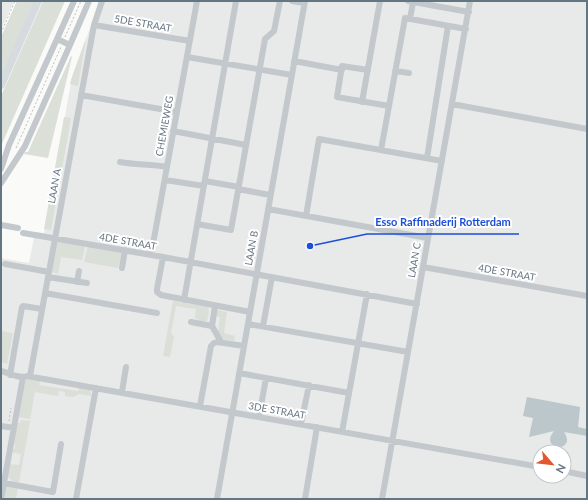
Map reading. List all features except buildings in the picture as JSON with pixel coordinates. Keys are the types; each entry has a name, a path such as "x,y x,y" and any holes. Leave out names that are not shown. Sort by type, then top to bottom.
{"main road":[{"path":"1,85 38,1"}],"lane":[{"path":"1,169 11,141 74,1"},
{"path":"1,183 25,146 66,44 89,1"},
{"name":"LAAN A","path":"30,376 94,25 102,1"},
{"name":"CHEMIEWEG","path":"151,255 197,1"},
{"path":"184,300 236,1"},
{"path":"197,224 231,230 265,39 274,31 280,1"},
{"path":"292,1 304,2"},
{"path":"362,102 380,1"},
{"path":"410,19 411,1 469,12"},
{"name":"LAAN C","path":"382,499 470,1"},
{"name":"LAAN B","path":"217,499 304,2"},
{"path":"381,150 405,18 466,29"},
{"name":"5DE STRAAT","path":"94,25 190,41"},
{"path":"427,158 448,26"},
{"path":"57,39 66,44"},
{"path":"187,57 292,75"},
{"path":"294,61 342,70"},
{"path":"368,70 342,66 337,97 389,106"},
{"path":"396,70 409,73"},
{"path":"81,95 177,112"},
{"path":"452,104 587,129"},
{"path":"173,131 246,145"},
{"path":"306,216 319,139 442,161"},
{"path":"120,162 137,165 153,164 167,167"},
{"path":"165,180 238,188 270,195"},
{"path":"268,209 428,238"},
{"path":"1,225 18,228"},
{"name":"4DE STRAAT","path":"23,233 163,257 157,292 165,297 250,312"},
{"path":"122,268 125,250"},
{"path":"163,257 417,304"},
{"path":"5,264 77,282 87,283"},
{"name":"4DE STRAAT","path":"423,267 587,296"},
{"path":"77,282 79,271"},
{"path":"263,326 272,277"},
{"path":"45,293 157,313"},
{"path":"342,432 367,294"},
{"path":"215,306 212,326 221,342"},
{"path":"10,375 22,307 42,309"},
{"path":"191,322 212,326"},
{"path":"248,324 408,352"},
{"path":"200,406 210,349 214,343 221,342 244,346"},
{"path":"122,392 126,367"},
{"path":"1,371 10,375"},
{"path":"239,373 349,393"},
{"path":"1,376 10,375"},
{"name":"3DE STRAAT","path":"10,375 23,377 30,376 532,466"},
{"path":"2,499 23,377"},
{"path":"259,417 266,378"},
{"path":"301,424 309,385"},
{"path":"76,499 96,388"},
{"path":"1,426 14,428"},
{"path":"305,499 317,427"},
{"path":"51,499 62,444"},
{"path":"572,473 587,476"},
{"path":"4,482 53,492"}],"path":[{"path":"1,33 15,1"},
{"path":"16,148 66,44 82,1"}],"shaded area":[{"path":"1,1 14,1 1,30"},
{"path":"17,1 34,1 1,76 1,37"},
{"path":"43,1 65,1 1,146 1,96"},
{"path":"100,1 587,1 587,499 1,499 1,258 29,263 35,232 44,233 72,77"},
{"path":"86,38 78,86 70,84 72,77"},
{"path":"71,56 48,158 24,154 25,152 28,152"},
{"path":"64,117 71,118 51,230 44,229"},
{"path":"58,242 85,246 82,260 61,257 58,274 52,272 56,243"},
{"path":"88,246 122,252 118,268 84,262"},
{"path":"173,301 208,307 209,312 207,321 201,321 195,318 196,309 176,306 171,333 174,337 170,357 163,356"},
{"path":"216,310 227,312 224,333 235,336 234,341 221,339 218,332 220,317 215,316"},
{"path":"1,331 13,333 7,364 1,362"},
{"path":"26,379 40,381 39,385 78,391 79,388 90,390 92,396 79,394 74,397 65,396 65,392 59,391 58,396 35,392 30,419 16,417"},
{"path":"527,397 580,407 578,427 587,429 587,436 564,432 567,439 566,444 551,443 550,438 554,431 529,437 533,418 523,416"},
{"path":"21,420 30,421 19,483 12,481 8,477 9,464 19,465 21,454 10,452 15,448 13,440 16,423 20,423"},
{"path":"9,486 18,488 16,499 2,499 5,488"}],"place":[{"name":"Esso Rafﬁnaderij Rotterdam","path":"310,246"}]}
